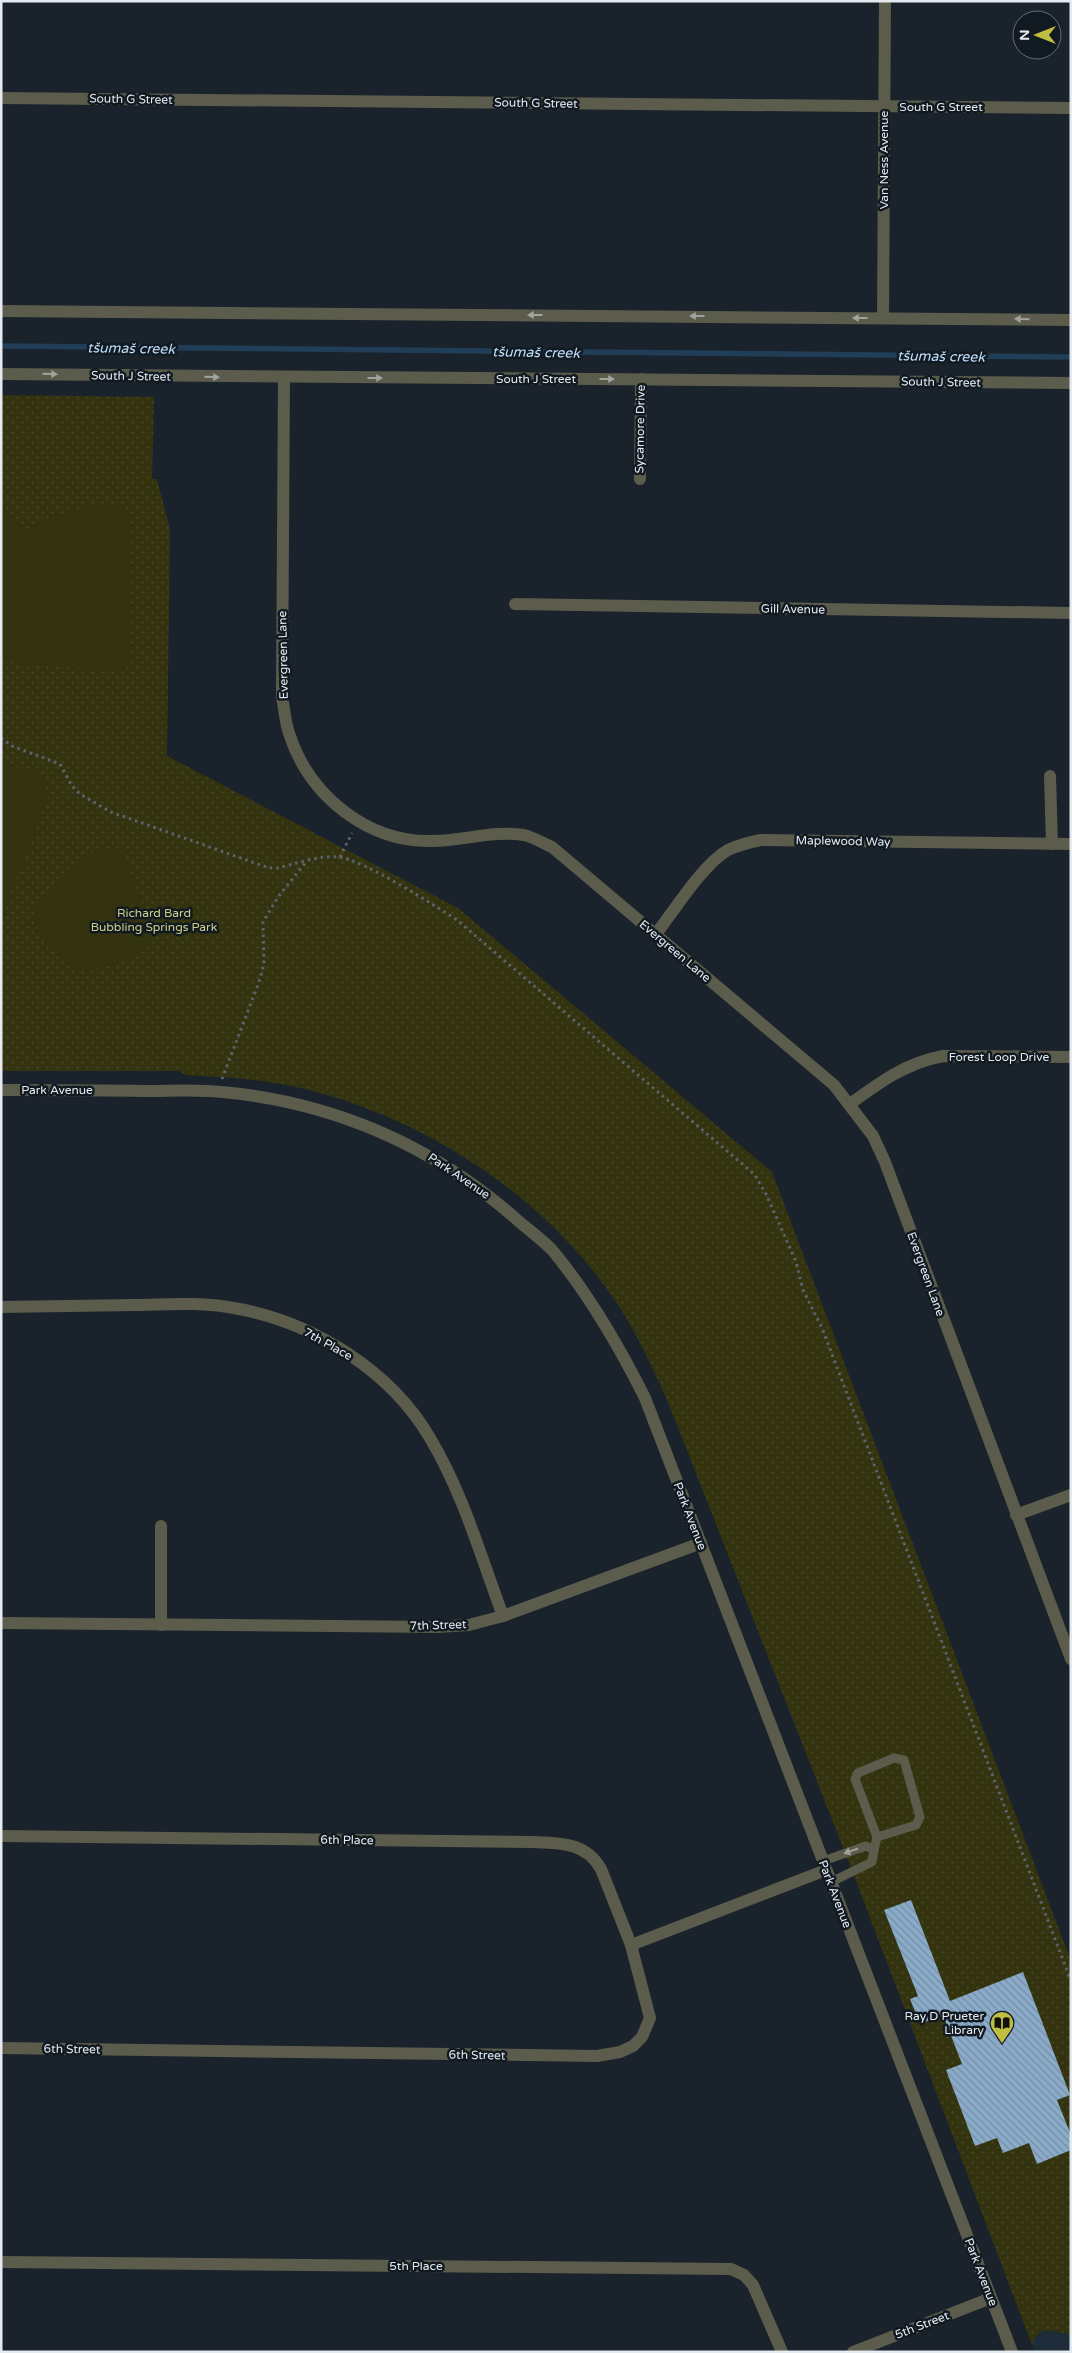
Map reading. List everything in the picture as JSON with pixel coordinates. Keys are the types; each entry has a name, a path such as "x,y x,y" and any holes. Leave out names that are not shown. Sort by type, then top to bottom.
{"street":[{"name":"Van Ness Avenue","path":"883,318 885,1"},
{"name":"South G Street","path":"1,98 1071,108"},
{"path":"1,311 1071,320"},
{"name":"South J Street","path":"1,374 284,378 1071,383"},
{"name":"Evergreen Lane","path":"284,378 282,695 289,735 303,766 324,794 357,821 386,834 413,841 434,841 496,833 525,835 552,847 834,1085 872,1136 885,1162 1071,1659"},
{"name":"Sycamore Drive","path":"640,479 641,379"},
{"name":"Gill Avenue","path":"515,604 1071,613"},
{"path":"1050,776 1052,844"},
{"name":"Maplewood Way","path":"656,934 713,861 744,843 761,840 1071,844"},
{"name":"Forest Loop Drive","path":"850,1104 885,1078 924,1060 943,1056 1071,1057"},
{"name":"Park Avenue","path":"1,1090 222,1092 264,1098 326,1112 374,1128 431,1156 487,1194 552,1250 591,1302 619,1347 645,1398 1012,2352"},
{"name":"7th Place","path":"1,1307 197,1304 238,1309 269,1317 325,1340 356,1359 404,1402 430,1438 452,1481 503,1616"},
{"path":"1016,1515 1071,1495"},
{"path":"160,1526 161,1625"},
{"name":"7th Street","path":"1,1623 469,1625 503,1616 701,1543"},
{"name":"6th Place","path":"1,1836 532,1842 573,1845 587,1851 596,1860 631,1945"},
{"path":"631,1945 826,1871"},
{"name":"6th Street","path":"1,2048 597,2056 620,2052 633,2046 642,2038 650,2018 631,1945"},
{"name":"5th Place","path":"1,2262 731,2270 744,2275 753,2284 782,2352"},
{"name":"5th Street","path":"853,2352 991,2298"}],"lane":[{"path":"826,1871 872,1862 877,1837 855,1779 858,1773 894,1758 904,1760 920,1817 916,1825 877,1837"},
{"path":"826,1871 866,1846 874,1850"}],"path":[{"path":"1,738 12,746 60,764 72,786 80,794 111,812 262,866 277,868 340,857 351,859 457,920 755,1174 767,1196 796,1262 803,1290 822,1328 1071,1981"},
{"path":"340,857 357,821"},
{"path":"222,1092 223,1076 264,964 263,922 278,896 306,862"}],"shaded area":[{"path":"1050,2330 1071,2335 1071,2352 1034,2352 1032,2345 1034,2337 1042,2331"}],"green space":[{"name":"Richard Bard Bubbling Springs Park","path":"1,395 154,397 152,479 157,479 170,529 167,756 458,908 772,1172 1071,1961 1071,2335 1052,2331 1042,2332 1038,2334 1032,2345 853,1873 668,1402 629,1322 593,1271 561,1234 524,1201 484,1170 442,1144 397,1121 352,1103 305,1089 275,1083 185,1075 180,1071 1,1071"},
{"path":"1,503 22,532 57,515 79,508 118,505 127,513 130,525 130,659 116,671 1,661"},
{"path":"1,761 20,768 35,770 44,782 47,796 1,922"},
{"path":"99,847 125,853 155,941 131,956 109,966 77,971 52,950 39,933 31,905"}],"building":[{"name":"Ray D Prueter Library","path":"911,1900 950,2001 1023,1972 1070,2095 1057,2100 1071,2135 1071,2150 1037,2164 1029,2143 1003,2153 997,2138 975,2146 946,2070 962,2064 943,2015 920,2024 910,1999 918,1996 884,1910"}],"waterway":[{"name":"tšumaš creek","path":"1,346 1071,357"}],"place":[{"name":"Ray D Prueter Library","path":"1002,2044"}]}
